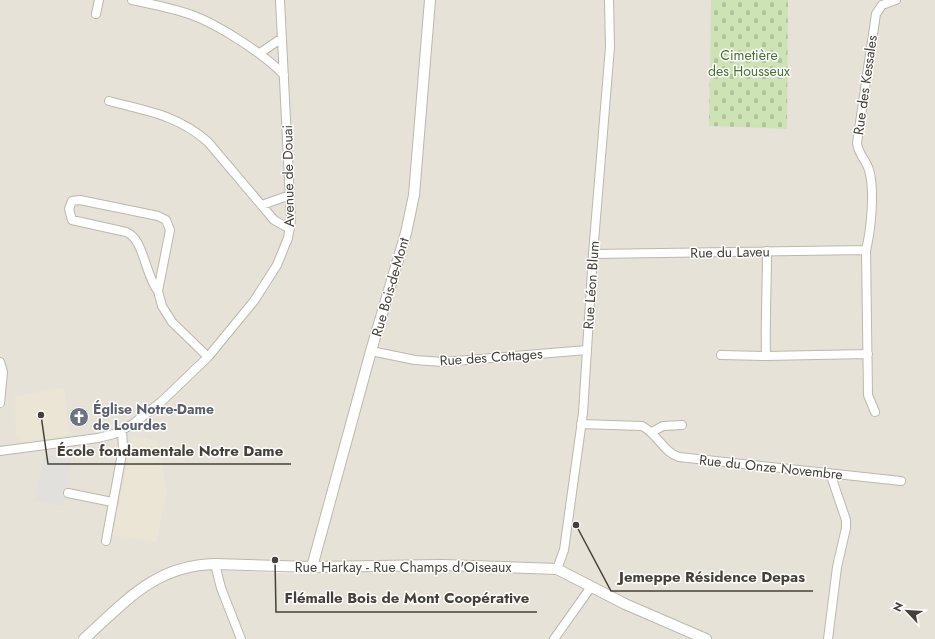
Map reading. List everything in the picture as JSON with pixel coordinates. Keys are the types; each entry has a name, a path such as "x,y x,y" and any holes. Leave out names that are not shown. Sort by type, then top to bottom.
{"street":[{"path":"96,14 99,0"},
{"path":"132,0 183,12 202,19 260,53 271,61 284,75"},
{"name":"Avenue de Douai","path":"0,451 98,438 122,430 161,402 208,357 240,320 267,282 285,248 290,229 290,195 280,0"},
{"name":"Rue Bois-de-Mont","path":"312,567 371,351 406,233 414,195 430,0"},
{"name":"Rue Léon Blum","path":"557,569 564,550 581,424 610,47 609,0"},
{"name":"Rue des Kessales","path":"875,412 868,395 866,250 868,240 871,185 868,166 857,150 858,125 876,14 882,5 896,0"},
{"path":"260,53 282,38"},
{"path":"109,101 168,117 190,128 208,142 274,220 290,229"},
{"path":"262,205 290,195"},
{"path":"158,290 170,234 170,227 166,220 158,216 80,200 72,201 69,209 72,220 126,232 134,236 152,282 158,290 162,306 172,322 208,357"},
{"name":"Rue du Laveu","path":"593,254 866,250"},
{"path":"766,356 765,311 768,301 767,251"},
{"name":"Rue des Cottages","path":"371,351 415,360 443,362 587,350"},
{"path":"721,355 766,356 868,354"},
{"path":"0,362 3,372 0,403"},
{"name":"Rue du Onze Novembre","path":"581,424 632,424 642,426 652,432 668,452 679,457 901,481"},
{"path":"652,432 663,426 682,425"},
{"path":"106,541 123,448 122,430"},
{"path":"828,639 837,568 846,528 846,520 830,473"},
{"path":"68,493 112,502"},
{"path":"215,564 221,588 241,639"},
{"name":"Rue Harkay - Rue Champs d'Oiseaux","path":"84,639 138,590 153,580 172,571 189,566 215,564 312,567 442,565 557,569 625,604 706,639"},
{"path":"554,639 591,587"}],"shaded area":[{"path":"0,0 935,0 935,639 91,639 134,600 154,585 184,572 203,569 299,574 369,570 361,563 217,559 183,562 155,573 133,587 76,639 0,639"},
{"path":"64,388 70,435 24,442 16,435 15,396"},
{"path":"133,436 157,441 167,492 156,543 113,536"},
{"path":"44,454 72,460 63,506 35,501"}],"green space":[{"name":"Cimetière des Housseux","path":"711,0 788,0 787,129 709,126"}],"place":[{"name":"École fondamentale Notre Dame","path":"41,415"},
{"name":"Église Notre-Dame de Lourdes","path":"79,417"},
{"name":"Jemeppe Résidence Depas","path":"576,525"},
{"name":"Flémalle Bois de Mont Coopérative","path":"275,560"}]}
